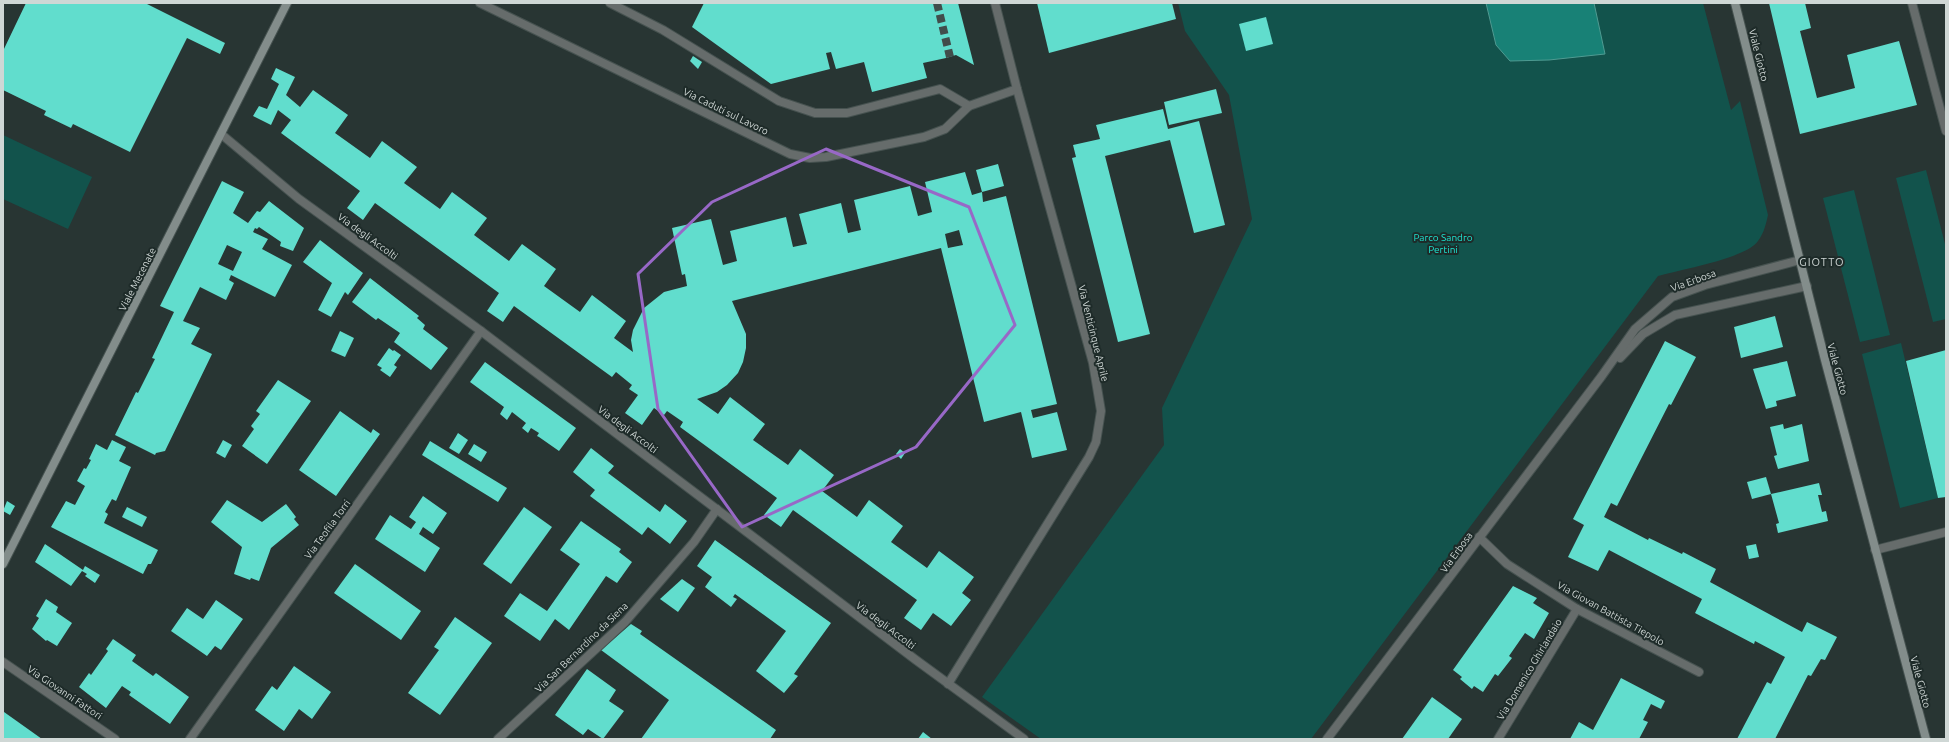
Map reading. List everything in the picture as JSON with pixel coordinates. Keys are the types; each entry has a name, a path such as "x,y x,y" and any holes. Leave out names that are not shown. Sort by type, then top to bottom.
{"street":[{"name":"Viale Mecenate","path":"3,564 287,3"},
{"name":"Via Caduti sul Lavoro","path":"480,3 790,154 810,158 826,157 924,136 945,129 969,106 1017,89"},
{"path":"610,3 663,30 779,101 815,114 847,113 940,89 969,106"},
{"name":"Via Venticinque Aprile","path":"948,684 1089,457 1096,442 1101,411 1093,363 1017,89 995,3"},
{"name":"Viale Giotto","path":"1735,3 1800,260 1926,739"},
{"path":"1912,3 1945,127"},
{"name":"Via degli Accolti","path":"221,134 299,199 481,331 948,684 1024,739"},
{"name":"Via Erbosa","path":"1326,739 1601,377 1635,329 1672,297 1705,285 1800,260"},
{"name":"Via Erbosa","path":"1601,377 1643,334 1675,315 1807,286"},
{"name":"Via Teofila Torri","path":"190,739 481,331"},
{"name":"Via San Bernardino da Siena","path":"498,739 624,622 694,542 717,509"},
{"path":"1876,550 1946,532"},
{"name":"Via Giovan Battista Tiepolo","path":"1479,537 1507,564 1577,608 1699,672"},
{"name":"Via Domenico Ghirlandaio","path":"1498,739 1577,608"},
{"name":"Via Giovanni Fattori","path":"3,662 115,739"}],"highlighted area":[{"path":"826,149 969,207 1015,325 916,447 742,527 658,409 638,274 712,202"}],"green space":[{"name":"Parco Sandro Pertini","path":"1178,3 1486,3 1496,45 1604,54 1594,3 1703,3 1731,110 1740,101 1768,215 1766,225 1758,241 1741,253 1712,263 1658,276 1311,739 1041,739 982,697 1164,445 1162,408 1252,219 1229,95 1185,31"},
{"path":"3,135 92,177 68,229 3,199"},
{"path":"1926,170 1946,248 1946,319 1933,322 1896,178"},
{"path":"1854,190 1890,335 1860,342 1823,198"},
{"path":"1901,343 1938,498 1900,508 1862,354"}],"shaded area":[{"path":"1486,3 1594,3 1605,54 1549,60 1510,61 1496,45"}],"building":[{"path":"26,3 145,3 225,43 220,54 187,38 130,152 73,124 71,128 44,115 46,111 3,90 3,51"},
{"path":"704,3 958,3 974,65 956,55 923,63 927,78 872,92 864,62 836,69 831,52 826,53 830,69 771,84 692,27"},
{"path":"1037,3 1172,3 1176,19 1049,53"},
{"path":"1769,3 1805,3 1811,28 1800,31 1817,98 1855,88 1847,55 1899,41 1917,105 1800,134"},
{"path":"1266,17 1273,44 1246,51 1239,24"},
{"path":"693,56 702,62 698,69 690,61"},
{"path":"276,68 295,77 286,95 300,107 313,90 348,115 335,133 370,158 382,141 417,167 404,183 440,209 452,192 487,218 474,235 509,261 522,244 556,269 544,286 580,312 592,295 626,321 614,338 633,352 631,340 633,330 644,308 664,292 687,286 685,274 682,275 672,228 711,219 723,265 737,261 730,231 786,217 793,247 807,244 799,214 841,203 848,233 861,230 854,200 910,186 918,216 932,212 925,182 965,172 972,195 982,192 983,202 1006,196 1057,404 1031,410 1033,418 1057,412 1067,450 1032,458 1021,412 984,422 941,248 732,301 746,334 746,348 743,362 738,373 727,385 717,392 697,399 718,414 730,397 765,424 753,440 788,465 800,449 834,475 822,491 857,517 869,500 903,526 891,542 927,568 939,551 974,577 962,593 971,600 951,626 933,613 921,630 904,618 917,600 793,510 781,527 764,515 777,498 680,427 683,422 667,411 664,415 654,408 642,425 625,413 638,395 629,389 632,385 616,372 612,377 514,306 503,322 487,311 499,293 375,203 363,220 347,208 360,191 281,133 291,120 278,110 271,125 253,116 259,106 267,109 279,84 271,79","holes":["959,230 963,245 948,248 945,234"]},
{"path":"1216,89 1222,113 1169,125 1164,102"},
{"path":"1163,109 1168,129 1199,121 1225,225 1194,233 1170,140 1105,156 1150,334 1118,342 1072,158 1076,157 1073,145 1100,139 1096,125"},
{"path":"998,164 1004,186 982,192 976,170"},
{"path":"222,181 244,192 233,213 248,223 257,211 260,212 269,201 304,228 293,251 280,246 281,242 259,227 257,229 255,228 253,232 268,239 262,249 292,265 275,297 231,275 229,280 234,283 226,300 200,287 183,321 200,328 191,344 212,354 165,451 156,453 155,455 115,435 136,392 138,393 155,359 152,358 174,312 160,306","holes":["227,245 242,252 233,271 218,264"]},
{"path":"320,240 363,273 348,295 345,292 331,317 318,310 332,283 303,262"},
{"path":"370,278 419,316 417,318 425,325 423,329 448,348 431,370 394,342 400,333 378,318 376,320 352,302"},
{"path":"1775,316 1783,347 1741,358 1734,327"},
{"path":"340,331 354,338 345,357 331,351"},
{"path":"1665,341 1696,357 1671,405 1669,404 1617,506 1611,503 1604,517 1648,540 1649,538 1682,554 1683,552 1716,569 1710,582 1802,632 1807,622 1837,637 1825,660 1821,659 1811,676 1808,675 1775,739 1737,739 1767,682 1771,684 1785,657 1755,641 1754,644 1695,613 1702,599 1609,550 1598,571 1568,557 1584,525 1573,519"},
{"path":"389,348 401,355 394,365 397,367 390,377 380,370 382,368 377,365"},
{"path":"1946,350 1946,497 1938,498 1906,361"},
{"path":"1787,361 1796,396 1776,401 1777,406 1766,409 1753,369"},
{"path":"485,362 576,428 559,451 537,436 539,433 531,428 528,433 522,428 526,423 512,412 507,420 500,414 504,407 470,382"},
{"path":"278,380 311,401 267,464 242,446 254,429 251,426 260,414 256,411"},
{"path":"340,411 371,433 373,429 380,434 336,496 299,470"},
{"path":"1783,424 1784,429 1802,424 1809,461 1778,469 1774,456 1777,455 1770,427"},
{"path":"458,433 468,440 459,454 449,448"},
{"path":"112,440 126,447 119,461 131,467 116,501 112,499 105,512 108,514 104,523 158,550 151,564 148,564 143,574 51,527 66,501 75,505 85,486 77,481 84,468 86,469 91,460 89,459 96,444 107,450"},
{"path":"223,440 232,445 225,458 216,453"},
{"path":"430,441 507,488 498,502 422,455"},
{"path":"474,444 487,452 481,462 468,454"},
{"path":"591,448 614,466 608,473 660,512 665,504 687,521 670,544 648,527 642,535 590,496 595,490 573,472"},
{"path":"900,449 905,453 901,459 896,454"},
{"path":"1766,477 1771,494 1752,499 1747,482"},
{"path":"1819,483 1822,495 1818,495 1822,512 1826,511 1828,521 1778,533 1776,524 1779,523 1771,494"},
{"path":"423,496 447,513 433,534 423,527 419,534 440,548 425,572 375,539 390,515 411,529 416,522 409,517"},
{"path":"227,500 262,522 286,504 296,517 294,519 299,525 271,548 259,581 251,578 250,580 234,574 242,547 211,522"},
{"path":"7,501 15,506 10,515 3,511"},
{"path":"127,507 147,517 142,527 122,517"},
{"path":"524,507 552,527 511,584 483,564"},
{"path":"581,521 621,549 619,552 632,562 617,583 606,576 569,630 555,619 540,641 504,616 520,593 547,611 580,564 560,550"},
{"path":"715,540 831,623 794,674 798,676 784,693 756,671 786,631 735,594 733,597 737,599 731,607 705,587 712,577 697,566"},
{"path":"45,544 83,570 85,566 100,575 95,583 85,576 87,574 82,571 71,586 35,562"},
{"path":"1756,544 1759,557 1749,559 1746,546"},
{"path":"355,564 421,611 401,640 334,593"},
{"path":"682,579 695,588 678,612 660,599"},
{"path":"1513,586 1537,598 1533,603 1549,613 1534,639 1525,633 1509,656 1512,658 1498,676 1495,674 1483,692 1474,686 1472,689 1460,679 1462,677 1453,670"},
{"path":"46,599 58,607 56,612 72,623 57,646 47,640 46,641 32,629 39,618 36,616"},
{"path":"216,600 243,619 221,650 215,646 207,656 171,631 187,608 203,619"},
{"path":"455,617 492,643 440,715 408,693 439,650 434,647"},
{"path":"631,624 642,631 640,634 776,730 770,739 641,739 669,700 601,650"},
{"path":"113,639 136,655 132,661 153,676 156,673 189,697 170,724 129,695 131,692 122,686 106,708 79,687 89,673 91,675 108,651 106,649"},
{"path":"294,666 331,692 312,719 299,709 284,731 255,710 272,686 277,690"},
{"path":"587,669 616,690 609,701 624,711 603,739 588,729 583,735 555,715"},
{"path":"1621,678 1665,701 1661,709 1651,704 1643,720 1648,722 1639,739 1570,739 1579,722 1593,730"},
{"path":"1432,697 1462,719 1448,739 1402,739"},
{"path":"4,712 42,739 3,739"},
{"path":"923,732 932,739 918,739"}],"tunnel":[{"path":"937,3 950,57"}],"district":[{"name":"GIOTTO","path":"1822,262"}]}
